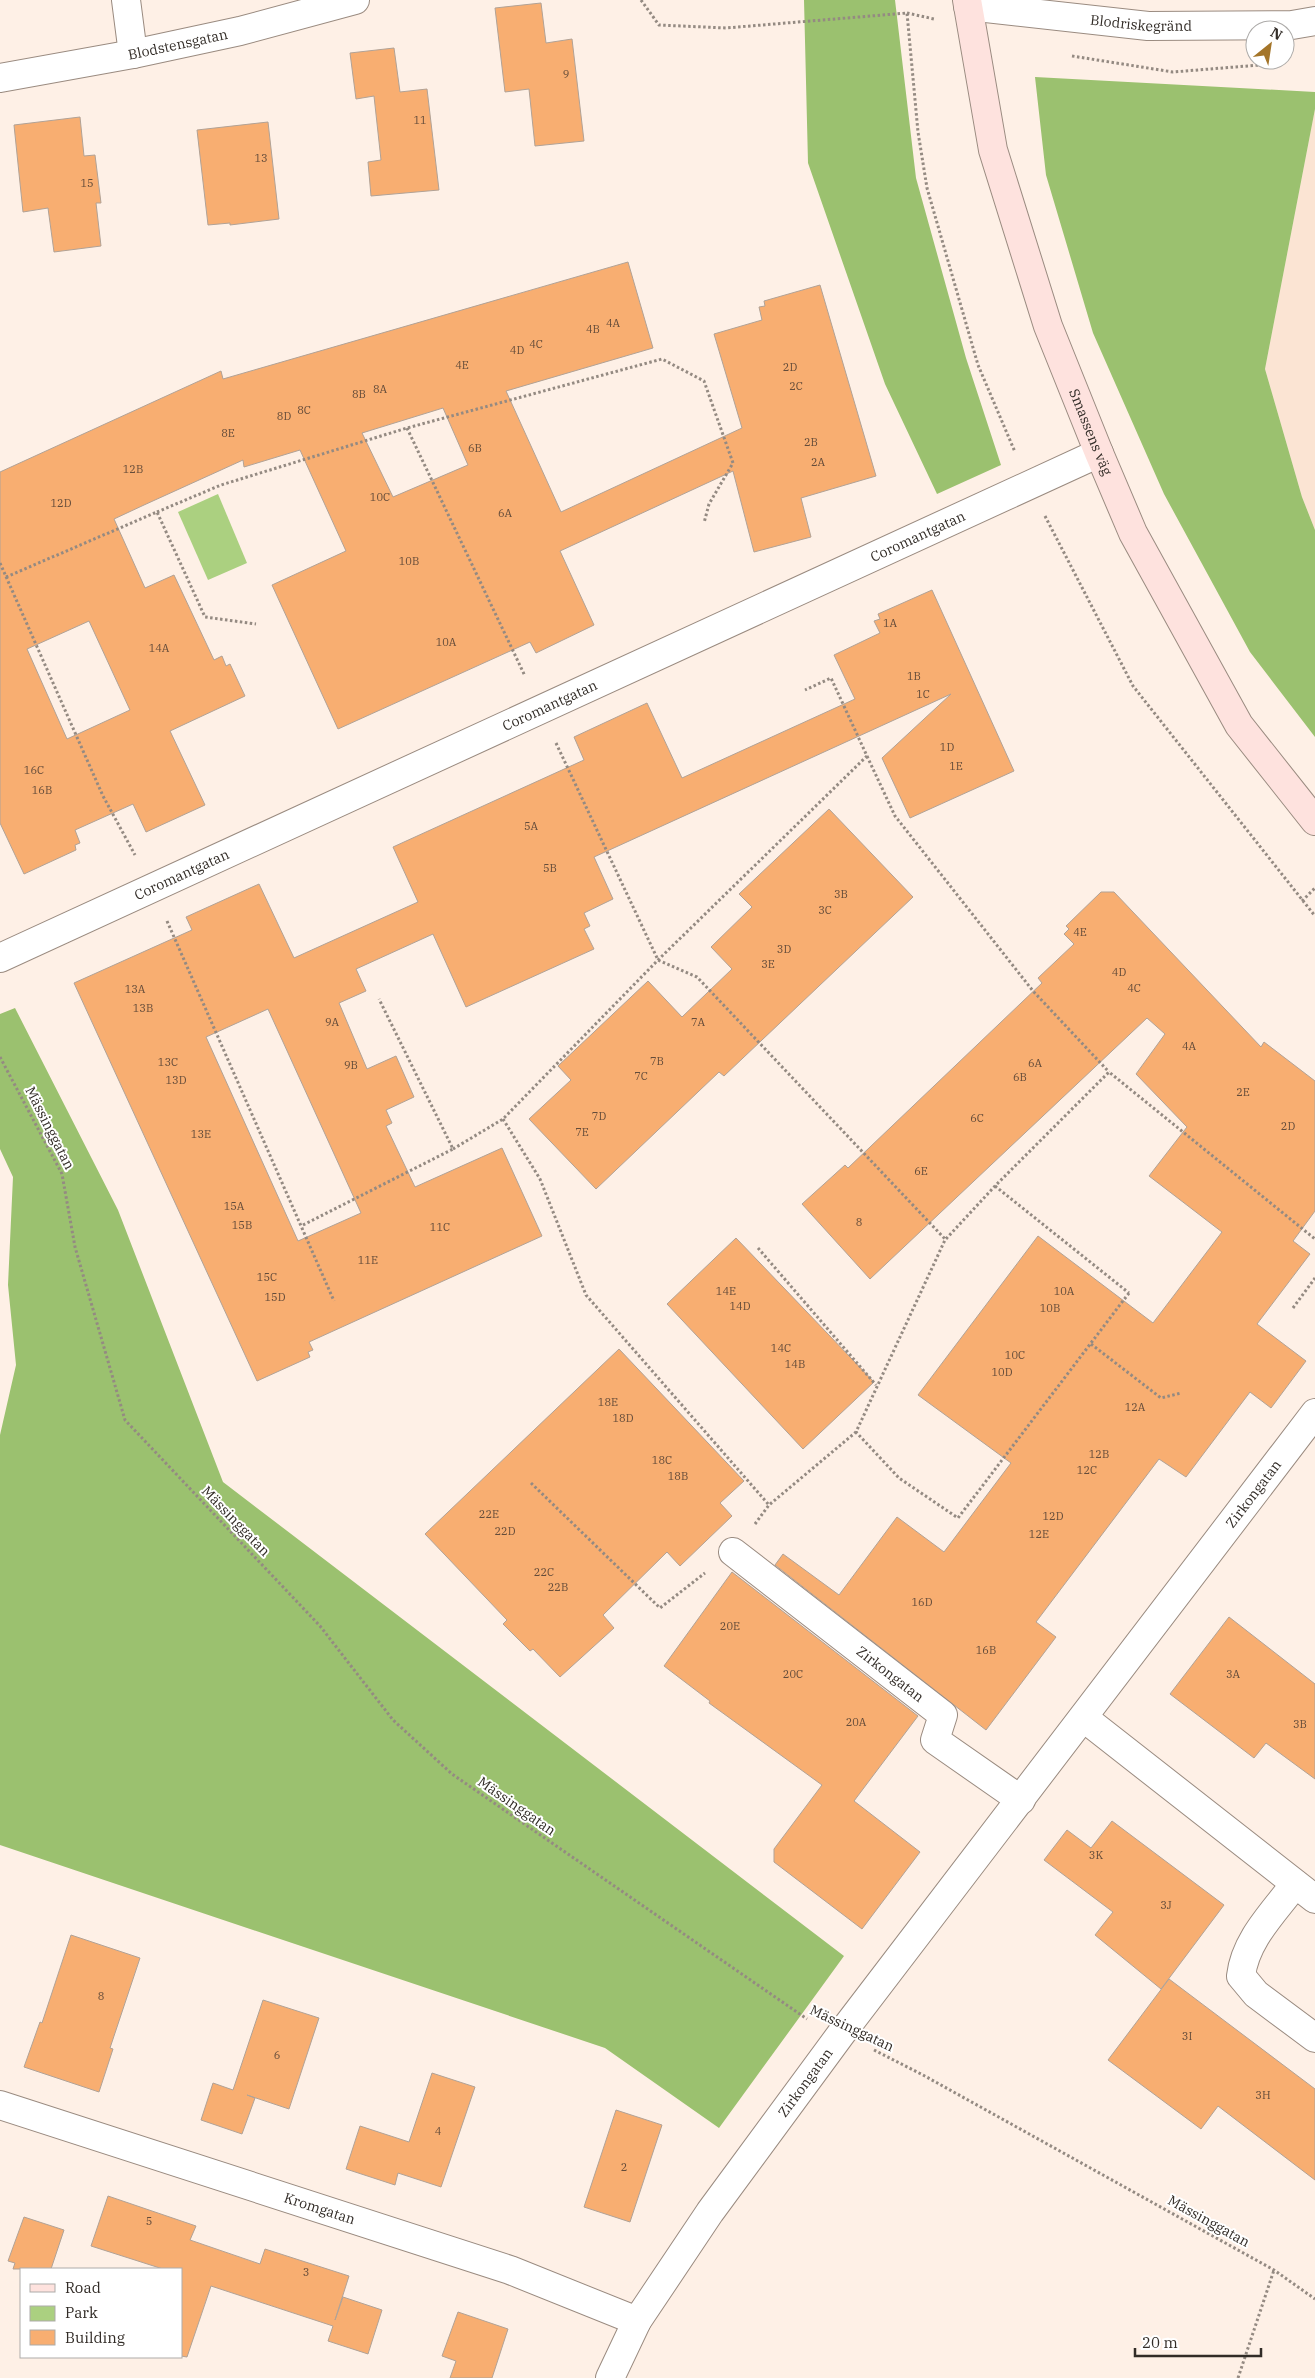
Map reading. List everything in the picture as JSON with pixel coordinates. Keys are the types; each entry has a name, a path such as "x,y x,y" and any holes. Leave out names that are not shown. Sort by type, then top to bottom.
{"street":[{"path":"126,0 133,54"},
{"name":"Blodstensgatan","path":"0,78 133,54 240,31 355,0"},
{"name":"Blodriskegränd","path":"968,3 1148,26 1292,25 1315,21"},
{"name":"Smassens väg","path":"968,3 993,150 1048,326 1099,453 1133,533 1239,725 1315,820"},
{"name":"Coromantgatan","path":"0,958 1099,453"},
{"name":"Zirkongatan","path":"610,2378 637,2321 710,2212 841,2034 1315,1413"},
{"name":"Zirkongatan","path":"733,1552 943,1715 935,1740 1020,1800"},
{"path":"1084,1718 1305,1892 1254,1937 1242,1962 1241,1976 1256,1994 1315,2038"},
{"name":"Kromgatan","path":"0,2105 510,2270 637,2321"}],"path":[{"path":"641,0 659,26 726,28 907,13 918,132 927,188 978,365 1029,486 1133,686 1315,916"},
{"path":"6,577 221,486 407,428 662,359 704,381 733,464 709,504 704,523"},
{"path":"407,428 658,960 697,977 945,1240"},
{"path":"157,512 205,617 256,624"},
{"path":"0,563 103,796 152,888 334,1301"},
{"path":"805,690 831,678 895,816 1033,991 1109,1072 1315,1239"},
{"path":"302,1225 453,1149 503,1119 658,960 867,756"},
{"path":"1302,901 1315,888"},
{"path":"379,999 453,1149"},
{"name":"Mässinggatan","path":"0,1057 62,1174 75,1247 125,1420 320,1626 393,1720 452,1774 802,2018 841,2034 923,2075 1274,2270 1315,2299"},
{"path":"531,1483 660,1608 733,1552 769,1506 856,1432 945,1240 995,1186 1109,1072"},
{"path":"503,1119 540,1179 586,1295 769,1506"},
{"path":"856,1432 899,1478 958,1518 1129,1293 995,1186"},
{"path":"758,1248 876,1386"},
{"path":"1293,1308 1315,1278"},
{"path":"1091,1344 1161,1398 1181,1393"},
{"path":"1238,2378 1274,2270"}],"shaded area":[{"path":"1315,109 1315,530 1302,497 1265,369"}],"green space":[{"path":"804,0 895,0 916,178 966,358 1001,465 937,494 885,384 808,163"},
{"path":"1035,77 1315,92 1315,109 1265,369 1302,497 1315,530 1315,737 1250,652 1164,494 1093,333 1046,175"},
{"path":"218,494 247,563 208,580 178,512"},
{"path":"15,1008 118,1210 223,1482 844,1956 719,2128 605,2048 0,1845 0,1435 16,1365 8,1285 13,1177 0,1149 0,1014"}],"building":[{"path":"541,3 546,43 572,39 584,141 535,146 529,89 505,92 495,8"},
{"path":"394,48 400,92 427,89 439,190 371,196 368,162 381,160 374,96 356,99 350,53"},
{"path":"80,117 84,156 95,155 101,203 96,203 101,246 54,252 48,208 23,212 14,125"},
{"path":"268,122 279,219 230,225 230,223 208,225 197,130"},
{"path":"628,262 653,348 506,391 561,512 742,428 714,334 762,320 759,307 765,306 764,301 820,285 876,476 801,498 811,537 754,552 733,471 560,551 594,625 536,653 530,642 338,729 272,585 346,551 300,450 244,467 243,460 114,519 145,588 174,575 214,660 222,656 226,666 230,664 245,696 170,731 205,805 146,832 133,804 75,830 80,843 75,845 76,850 24,874 0,823 0,472 221,371 223,379","holes":["443,408 468,465 393,497 362,433","89,621 130,710 67,739 27,649"]},
{"path":"932,590 1014,771 910,818 882,758 951,694 594,857 613,899 584,913 590,926 584,929 594,949 466,1007 433,934 356,969 366,991 339,1003 367,1069 396,1056 414,1097 386,1110 392,1123 386,1126 415,1187 502,1148 542,1236 309,1342 313,1350 308,1352 310,1357 257,1381 74,983 192,930 186,917 259,884 294,958 418,902 393,847 584,760 574,737 647,703 682,778 855,699 834,655 880,633 874,621 880,619 878,614","holes":["268,1009 361,1213 298,1241 206,1037"]},
{"path":"829,809 913,897 724,1076 719,1072 596,1189 529,1119 571,1080 558,1066 648,981 682,1017 732,969 711,947 752,907 739,894"},
{"path":"1101,892 1114,892 1261,1047 1264,1042 1315,1081 1315,1211 1293,1241 1310,1254 1257,1324 1306,1361 1271,1408 1250,1392 1186,1477 1159,1459 1036,1622 1056,1637 986,1730 775,1565 783,1554 839,1595 897,1517 944,1552 1011,1463 918,1395 1038,1236 1153,1323 1222,1232 1149,1176 1187,1127 1136,1074 1165,1034 1147,1018 870,1279 802,1204 845,1165 848,1168 1042,983 1038,978 1074,944 1064,934 1069,929 1066,926"},
{"path":"736,1238 874,1382 803,1449 667,1304"},
{"path":"619,1349 744,1481 720,1503 732,1516 680,1566 667,1552 603,1615 614,1628 560,1677 533,1649 530,1651 503,1624 507,1620 425,1534"},
{"path":"732,1572 918,1716 854,1801 920,1852 862,1929 774,1862 774,1849 822,1785 709,1703 710,1701 664,1666"},
{"path":"1229,1617 1315,1684 1315,1779 1266,1743 1254,1758 1170,1694"},
{"path":"1112,1821 1224,1905 1161,1989 1095,1935 1113,1912 1044,1860 1067,1830 1091,1848"},
{"path":"71,1935 140,1958 110,2048 113,2049 99,2092 24,2067 40,2022 42,2023"},
{"path":"1169,1979 1315,2089 1315,2180 1218,2106 1201,2129 1108,2060"},
{"path":"263,2000 319,2018 289,2109 247,2095 255,2098 242,2134 201,2120 213,2083 233,2090"},
{"path":"432,2073 475,2087 441,2187 398,2173 395,2185 346,2169 360,2126 409,2142"},
{"path":"616,2110 662,2125 630,2222 584,2207"},
{"path":"108,2196 196,2226 190,2240 260,2264 265,2249 349,2276 335,2320 343,2297 382,2310 368,2354 328,2341 333,2326 211,2286 187,2357 182,2356 182,2268 160,2268 91,2246"},
{"path":"24,2217 64,2230 51,2268 13,2269 15,2263 8,2261"},
{"path":"458,2312 508,2329 492,2378 450,2378 456,2361 442,2356"}]}
